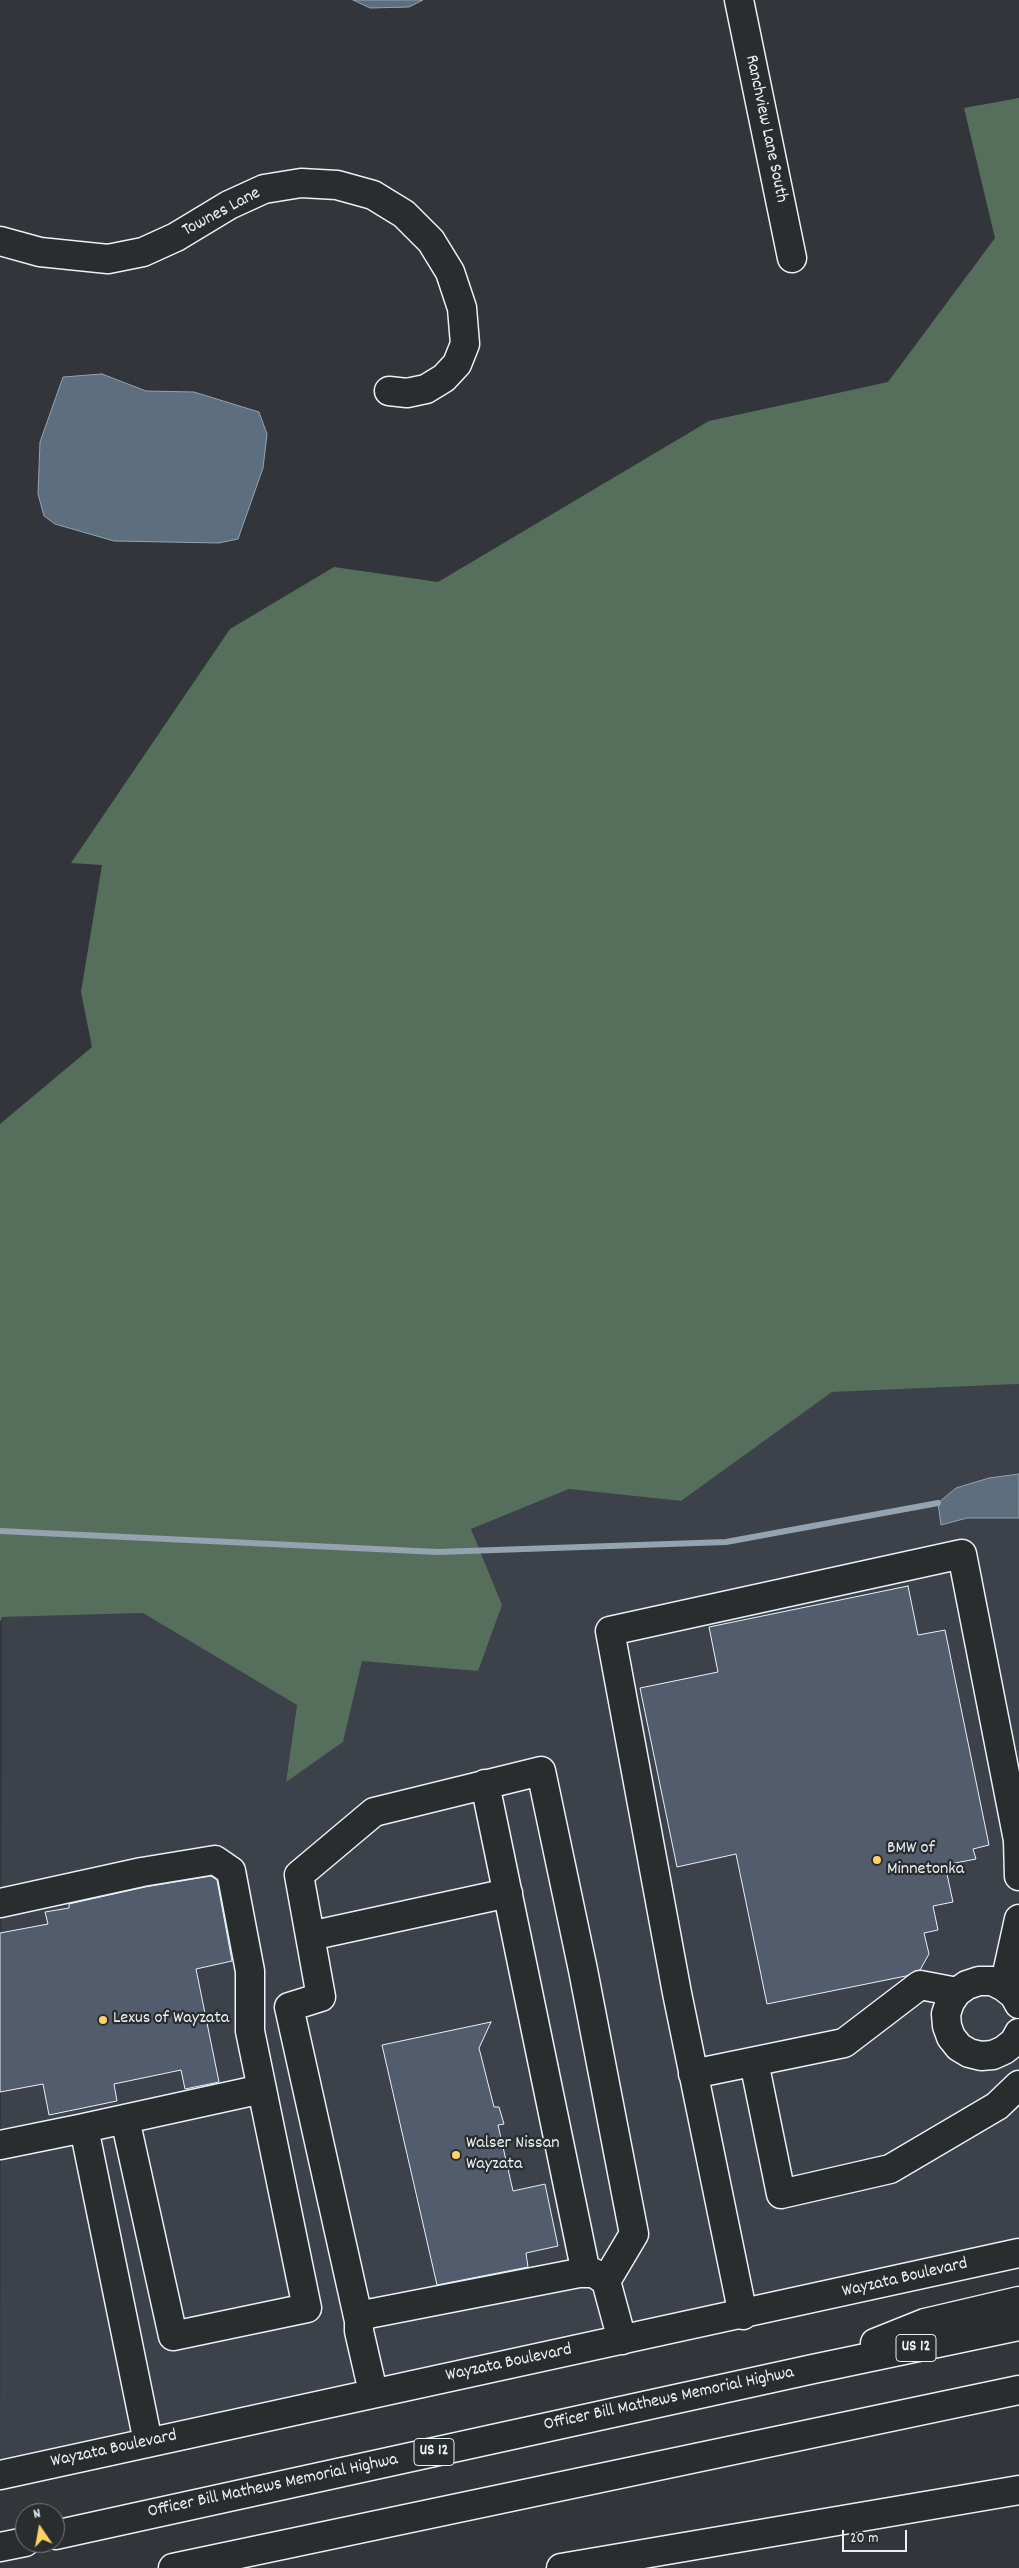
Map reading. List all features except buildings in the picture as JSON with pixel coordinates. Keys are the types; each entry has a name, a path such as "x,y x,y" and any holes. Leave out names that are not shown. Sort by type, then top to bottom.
{"main road":[{"name":"Ranchview Lane South","path":"739,0 792,258"},
{"name":"Townes Lane","path":"0,241 40,252 108,259 143,252 176,237 229,205 264,189 310,183 337,185 374,195 404,214 431,241 450,272 462,308 465,344 457,364 444,378 426,389 407,393 389,391"},
{"path":"743,2315 693,2074 610,1632 962,1554 1018,1840 1019,1876"},
{"path":"359,2321 368,2314 596,2277 634,2234 585,1980 541,1771 374,1812 299,1875 321,1997 289,2007 359,2321 359,2331 372,2392"},
{"path":"485,1784 596,2277 622,2340"},
{"path":"0,1903 142,1872 215,1860 231,1871 250,1972 250,2031 307,2308 173,2336 125,2119"},
{"path":"310,1936 508,1892"},
{"path":"1014,2048 993,2055 981,2056 969,2053 955,2042 947,2026 946,2014 950,2002 957,1992 967,1984 992,1981 1012,1995 1019,1920"},
{"path":"693,2074 844,2043 920,1985 957,1992"},
{"path":"754,2062 781,2194 890,2168 997,2106 1019,2085"},
{"path":"0,2145 262,2090"},
{"path":"84,2128 148,2442"},
{"name":"Wayzata Boulevard","path":"0,2475 372,2392 743,2315 1019,2254"},
{"path":"813,2369 925,2323 1019,2301"},
{"name":"US 12","path":"813,2369 1019,2326"},
{"name":"Officer Bill Mathews Memorial Highwa","path":"65,2533 813,2369"},
{"path":"173,2568 1019,2390"},
{"path":"862,2422 1019,2407"},
{"path":"561,2568 1019,2490"},
{"path":"0,2547 15,2544"}],"shaded area":[{"path":"1019,1384 1019,2253 0,2475 2,1617 143,1613 297,1705 286,1781 343,1742 362,1661 502,1605 471,1529 569,1489 681,1501 832,1392"}],"green space":[{"path":"1019,98 1019,1384 832,1392 681,1501 569,1489 471,1529 502,1605 478,1671 362,1661 343,1742 286,1782 297,1705 143,1613 2,1617 0,1622 0,1124 92,1047 81,992 102,865 71,863 230,629 334,567 438,582 709,421 888,382 995,238 964,108"}],"water":[{"path":"353,0 423,0 409,7 370,8"},
{"path":"102,374 146,391 194,392 259,412 267,434 263,468 238,539 219,543 114,541 55,524 44,516 38,494 40,442 63,377"},
{"path":"1019,1474 1019,1518 967,1518 941,1525 938,1503 956,1488 989,1478"}],"waterway":[{"path":"0,1531 438,1552 726,1542 938,1503"}],"place":[{"name":"BMW of Minnetonka","path":"877,1860"},
{"name":"Lexus of Wayzata","path":"103,2020"},
{"name":"Walser Nissan Wayzata","path":"456,2155"}]}
